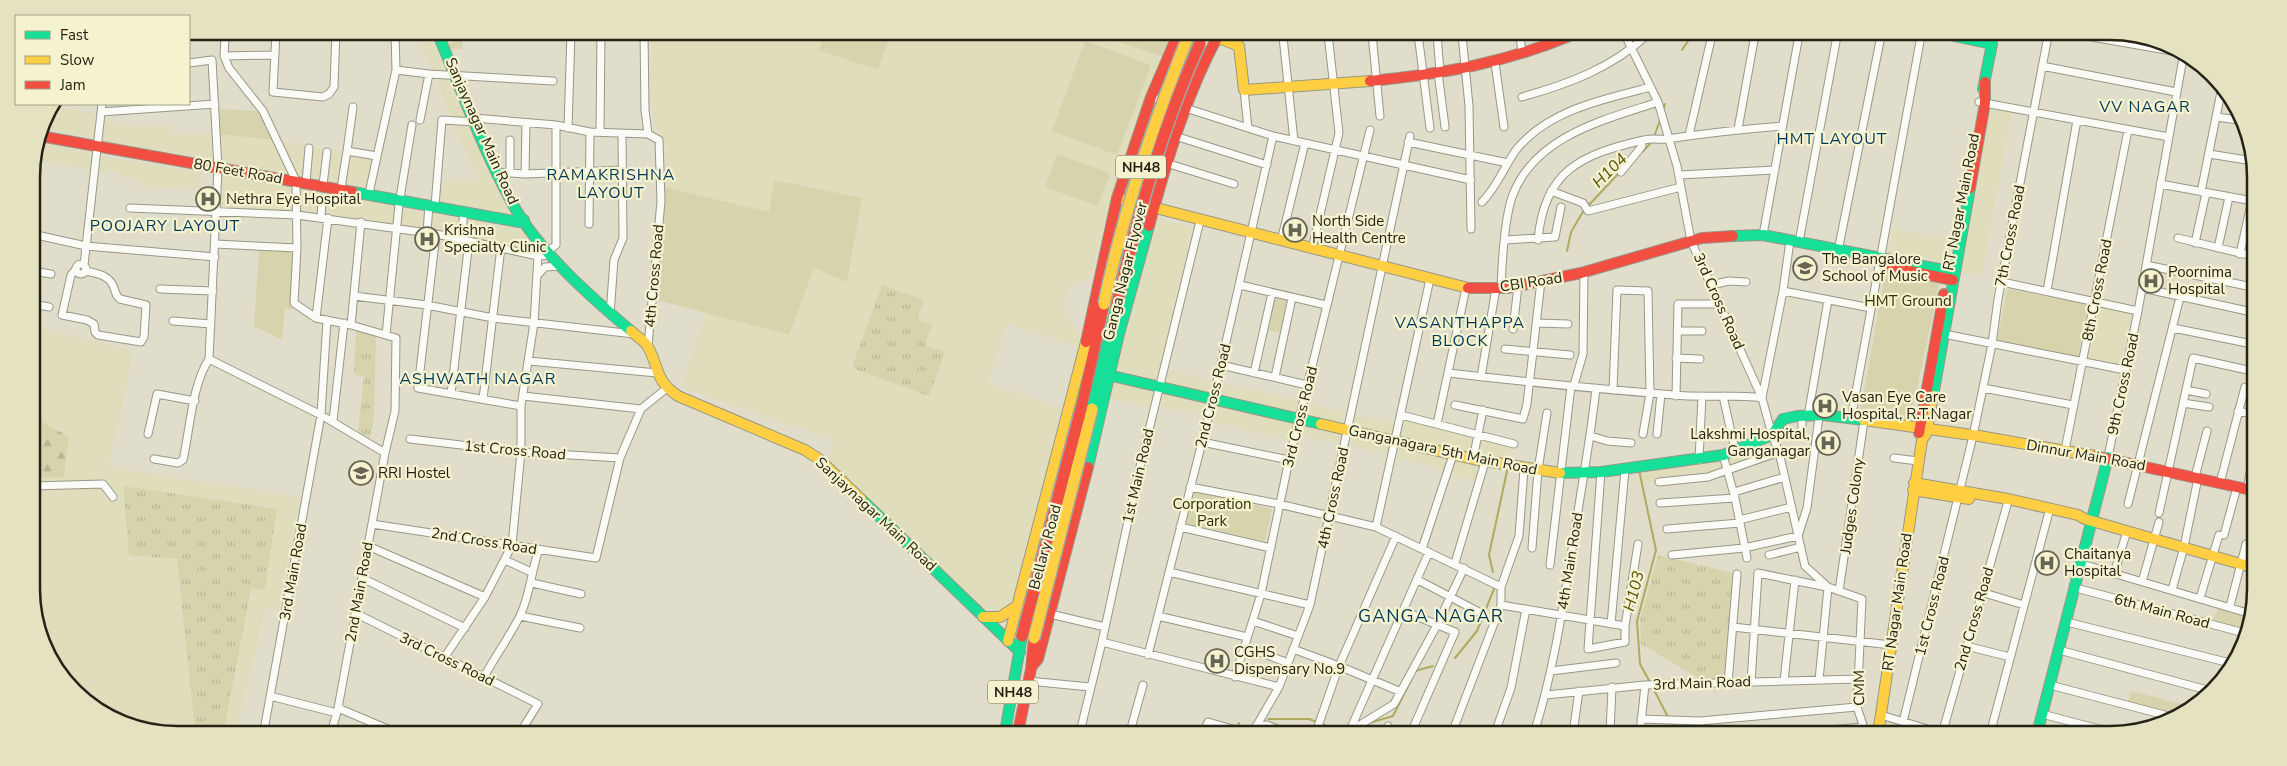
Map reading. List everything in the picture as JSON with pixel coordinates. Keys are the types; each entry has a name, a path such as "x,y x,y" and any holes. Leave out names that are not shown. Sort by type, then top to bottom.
{"main road":[{"name":"Sanjaynagar Main Road","path":"441,40 497,172 546,254 561,266 610,314 648,346 657,373 667,388 678,396 805,450 819,459 1013,646"},
{"path":"1030,669 1038,659 1064,558 1096,367 1096,286 1117,198 1151,97 1175,40"},
{"name":"Ganga Nagar Flyover","path":"1096,367 1111,266 1147,147 1188,40"},
{"name":"Ganga Nagar Flyover","path":"1096,367 1116,308 1131,236 1156,156 1178,93 1201,40"},
{"path":"1013,646 1031,549 1154,208 1184,108 1213,40"},
{"path":"1226,40 1239,46 1244,90 1421,75 1465,68 1522,54 1554,40"},
{"name":"RT Nagar Main Road","path":"1879,726 1913,487 1992,40"},
{"name":"80 Feet Road","path":"46,137 369,193 519,222 524,220"},
{"name":"CBI Road","path":"1117,198 1200,221 1466,288 1518,286 1566,276 1702,238 1763,235 1880,259 1886,258 1950,275"},
{"name":"RT Nagar Main Road","path":"1923,432 1944,334 1950,275"},
{"name":"Ganganagara 5th Main Road","path":"1096,367 1160,387 1473,460 1560,473 1584,474 1699,460 1723,454 1772,436 1779,422 1785,418 1809,416 1851,419 1923,432"},
{"name":"Bellary Road","path":"1019,726 1030,669 1028,637 1096,367"},
{"name":"Dinnur Main Road","path":"1923,432 1973,436 2108,457 2245,489"},
{"name":"9th Cross Road","path":"2039,726 2082,564 2089,520 2108,457"},
{"path":"1913,487 2049,511 2077,521 2089,520 2246,566"},
{"path":"1960,494 2007,505 2049,511"},
{"path":"1031,549 1064,558"},
{"path":"1027,575 1057,583"},
{"path":"1013,646 1017,606 1027,575"},
{"path":"983,617 1000,617 1017,606"},
{"name":"Bellary Road","path":"1006,726 1013,646 1028,637"}],"street":[{"path":"229,40 224,56 229,68 263,111 301,181"},
{"path":"276,40 273,92 323,97 329,94 334,86 336,40"},
{"path":"369,193 396,70 395,40"},
{"path":"568,128 571,40"},
{"path":"600,132 601,40"},
{"name":"4th Cross Road","path":"644,40 645,110 648,134 658,140 661,201 648,346"},
{"path":"1282,40 1294,141"},
{"path":"1312,249 1339,133 1329,40"},
{"path":"1373,40 1380,116"},
{"path":"1418,40 1421,75 1430,128"},
{"path":"1437,40 1445,127"},
{"path":"1463,40 1469,106 1471,229"},
{"path":"1521,40 1522,54"},
{"name":"3rd Cross Road","path":"1628,40 1659,105 1667,139 1679,175 1691,241 1762,398 1772,436 1779,452 1805,566 1828,587 1862,599 1859,641"},
{"path":"1522,97 1569,84 1632,49 1642,40"},
{"path":"1690,135 1711,40"},
{"path":"1738,129 1753,40"},
{"path":"1763,235 1797,40"},
{"path":"1449,372 1529,384 1573,385 1676,396 1762,398 1836,40"},
{"path":"1838,250 1880,40"},
{"path":"1851,419 1920,40"},
{"name":"7th Cross Road","path":"1973,436 1992,344 2047,40"},
{"path":"2120,41 2151,47"},
{"path":"224,56 275,56"},
{"path":"154,459 182,462 204,366 209,359 218,168 215,104 212,60 190,63"},
{"name":"9th Cross Road","path":"2108,457 2138,311 2182,61"},
{"path":"1495,62 1504,127"},
{"path":"2042,66 2176,92"},
{"path":"396,70 429,74 553,81"},
{"path":"420,120 429,74"},
{"path":"1482,202 1491,193 1517,149 1560,115 1651,87"},
{"path":"1244,90 1248,128"},
{"path":"1151,97 1273,136 1471,180"},
{"path":"2195,243 2204,193 2208,154 2222,98"},
{"path":"1982,102 2169,137"},
{"path":"190,105 215,104"},
{"path":"81,267 100,274 111,282 116,296 120,299 146,305 144,337 141,342 98,335 95,332 94,324 62,315 71,275 81,267 86,249 102,108 187,105"},
{"path":"1481,377 1499,288 1512,196 1531,165 1552,145 1586,126 1659,105"},
{"path":"341,188 353,107"},
{"path":"2216,117 2234,119"},
{"path":"426,232 432,206 442,120 526,122 556,125 590,132 648,134"},
{"path":"2047,291 2076,120"},
{"path":"525,174 526,122"},
{"path":"309,148 301,181 297,215 294,303 316,318 386,334 396,228 412,125"},
{"path":"444,658 466,628 485,597 512,545 521,452 521,406 534,323 537,277 546,254 556,245 556,125"},
{"path":"1538,240 1540,217 1551,192 1559,179 1579,163 1618,146 1642,141 1738,129 1782,126"},
{"name":"3rd Cross Road","path":"1235,677 1261,594 1289,460 1370,130"},
{"name":"8th Cross Road","path":"2065,450 2128,130"},
{"path":"589,224 588,170 590,132"},
{"path":"610,314 614,260 623,238 622,134"},
{"path":"1175,136 1267,165"},
{"name":"2nd Cross Road","path":"1148,655 1240,286 1273,136"},
{"name":"4th Cross Road","path":"1256,726 1279,687 1310,605 1409,139 1470,155"},
{"path":"510,140 510,173"},
{"path":"1620,172 1642,146 1642,141"},
{"path":"1281,241 1305,143"},
{"path":"347,151 377,156"},
{"path":"323,185 327,152"},
{"path":"2208,154 2246,160"},
{"path":"1470,155 1508,163"},
{"path":"1166,164 1234,184"},
{"path":"497,172 556,174 588,170 622,170"},
{"path":"1679,175 1775,170"},
{"path":"2160,184 2247,200"},
{"path":"1551,192 1582,203 1587,208 1681,187"},
{"path":"2218,248 2229,197"},
{"path":"316,318 324,218 322,201"},
{"path":"1505,240 1538,240 1554,237 1561,207"},
{"path":"130,208 297,215 361,222 546,254"},
{"path":"451,394 460,313 465,240 464,212"},
{"name":"1st Main Road","path":"1081,726 1200,221"},
{"path":"333,421 354,296 361,222"},
{"path":"2240,254 2247,223"},
{"path":"436,234 418,388 521,406"},
{"path":"40,236 86,249 214,257"},
{"path":"2178,238 2247,255"},
{"path":"215,244 297,248"},
{"path":"483,399 501,247"},
{"path":"537,277 545,267 561,266"},
{"path":"2146,266 2247,286"},
{"path":"40,272 51,274"},
{"path":"1550,565 1560,473 1573,385 1583,354 1584,272"},
{"path":"1376,527 1430,279"},
{"path":"1455,405 1522,419 1529,384 1541,281"},
{"path":"1711,285 1729,281 1746,282"},
{"path":"2002,282 2138,311"},
{"path":"1240,286 1326,305"},
{"path":"1513,329 1518,286"},
{"path":"1437,424 1466,288"},
{"path":"2142,288 2247,311"},
{"path":"160,290 213,291"},
{"path":"1613,390 1617,290 1648,290 1650,393 1643,434"},
{"path":"1783,291 1871,308"},
{"path":"1254,373 1272,293"},
{"path":"354,296 427,305 493,318 636,334"},
{"path":"2128,504 2180,297"},
{"path":"1275,378 1292,298"},
{"path":"1672,555 1744,548 1798,536 1807,508 1809,416 1828,300"},
{"path":"1676,396 1678,304 1720,304"},
{"path":"40,305 49,307"},
{"name":"3rd Main Road","path":"265,726 322,415 327,320"},
{"path":"173,321 211,324"},
{"path":"1536,323 1568,324"},
{"path":"2173,328 2247,343"},
{"path":"1678,331 1702,332"},
{"name":"2nd Main Road","path":"333,726 338,710 385,453 395,412 396,338 386,334"},
{"path":"1944,334 2125,370"},
{"path":"1505,349 1570,355"},
{"path":"1676,358 1700,359"},
{"path":"2159,513 2193,358 2247,370"},
{"path":"209,359 322,415 385,453"},
{"path":"529,361 657,373"},
{"path":"1220,365 1308,385"},
{"path":"620,458 641,409 667,388"},
{"name":"4th Main Road","path":"1536,726 1546,695 1562,616 1591,436 1596,388"},
{"path":"1983,388 2074,405"},
{"path":"2220,483 2245,388"},
{"path":"2186,390 2206,394"},
{"path":"148,434 157,394 195,401"},
{"path":"1657,434 1661,394"},
{"path":"523,396 641,409"},
{"path":"1699,460 1702,396"},
{"path":"1723,396 1735,450"},
{"path":"2183,403 2210,407"},
{"path":"1473,460 1484,410"},
{"path":"2238,411 2247,413"},
{"path":"1532,548 1538,470 1547,413"},
{"path":"1401,415 1514,444"},
{"path":"1772,436 1800,434 1809,416"},
{"name":"Judges Colony","path":"1839,591 1864,421"},
{"path":"2172,590 2184,547 2196,477 2208,431"},
{"path":"1591,436 1607,441 1631,443"},
{"name":"1st Cross Road","path":"1903,722 1973,436"},
{"name":"1st Cross Road","path":"410,439 521,452 620,458"},
{"path":"1202,442 1289,460"},
{"path":"1659,482 1708,478 1779,452"},
{"path":"1723,454 1747,558"},
{"path":"1352,726 1418,580 1453,455"},
{"name":"2nd Cross Road","path":"372,524 596,558 620,458"},
{"path":"1894,458 1918,461"},
{"path":"1455,563 1485,462"},
{"path":"1455,726 1501,605 1501,587 1519,536 1524,468"},
{"path":"1611,624 1625,470"},
{"path":"1601,472 1588,649 1625,642 1625,626 1638,544"},
{"path":"1660,503 1734,495 1785,477"},
{"path":"40,486 103,484 113,497"},
{"path":"1190,488 1280,504 1376,527 1455,563 1501,587"},
{"path":"2200,598 2221,535 2245,489"},
{"name":"2nd Cross Road","path":"1944,726 2007,505"},
{"path":"1666,529 1740,521 1792,507"},
{"path":"1992,726 2049,511"},
{"path":"2142,582 2159,522"},
{"path":"1180,527 1272,548"},
{"path":"2114,574 2127,531"},
{"path":"1318,726 1340,666 1396,536"},
{"path":"2230,606 2246,566 2246,544"},
{"path":"368,546 485,597"},
{"path":"1769,555 1801,548"},
{"path":"484,677 520,616 532,583 531,572 539,549"},
{"path":"505,560 531,572"},
{"path":"2082,564 2245,612"},
{"path":"1357,726 1394,704 1438,625 1464,568"},
{"path":"1169,572 1310,605"},
{"path":"1751,682 1756,630 1758,573 1828,587 1819,680"},
{"path":"1728,683 1737,574"},
{"path":"362,578 466,628"},
{"path":"1418,580 1479,612"},
{"path":"1784,681 1794,580"},
{"path":"532,583 581,594"},
{"name":"6th Main Road","path":"2076,588 2240,632"},
{"path":"1981,592 2024,605"},
{"path":"1501,605 1625,626"},
{"path":"1497,726 1511,688 1526,609"},
{"path":"1404,611 1455,632 1414,726"},
{"name":"3rd Cross Road","path":"355,613 538,704 524,726"},
{"path":"1050,614 1105,627"},
{"path":"520,616 580,628"},
{"path":"1158,616 1247,637"},
{"path":"1253,621 1298,636"},
{"path":"2067,622 2226,662"},
{"path":"1733,627 1891,645"},
{"name":"CMM","path":"1859,641 1857,707 1864,726"},
{"path":"1102,642 1279,687"},
{"path":"1244,646 1288,663"},
{"path":"1966,646 2010,657"},
{"path":"1293,649 1340,666 1401,692"},
{"path":"2059,650 2203,689"},
{"path":"1551,671 1616,663"},
{"name":"3rd Main Road","path":"1546,695 1612,687 1649,685 1858,680"},
{"path":"1028,681 1090,687"},
{"path":"1132,726 1143,685"},
{"path":"1640,726 1649,685"},
{"path":"2050,685 2164,715"},
{"path":"1610,726 1612,687"},
{"path":"1574,726 1579,691"},
{"path":"270,696 338,710 380,726"},
{"path":"1641,719 1700,721 1857,707"},
{"path":"2042,714 2088,726"},
{"path":"1881,715 1916,726"},
{"path":"1206,726 1208,722 1222,726"}],"shaded area":[{"path":"419,40 432,40 480,151 513,214 436,200 438,179 479,183"},
{"path":"651,40 1171,40 1129,142 1090,277 1069,286 1063,309 1080,336 1078,346 1007,324 988,383 1062,408 1009,608 984,610 828,461 834,440 681,387 706,312 657,300 667,146 656,125 650,97"},
{"path":"1991,106 2012,110 1982,276 1961,272"},
{"path":"59,107 100,114 96,138 49,129"},
{"path":"103,120 128,125 172,126 173,133 212,133 213,160 100,141"},
{"path":"218,134 274,140 290,173 218,161"},
{"path":"281,141 373,157 369,187 295,174"},
{"path":"45,143 92,153 90,169 41,162"},
{"path":"100,156 201,172 201,189 140,187 140,178 122,178 122,173 99,170"},
{"path":"219,175 294,188 295,214 218,209"},
{"path":"298,189 512,228 522,227 537,253 298,214"},
{"path":"1156,218 1196,229 1157,380 1117,370"},
{"path":"1893,229 1947,239 1942,261 1889,252"},
{"path":"2097,305 2132,312 2120,366 2085,359"},
{"path":"40,327 134,351 109,467 300,497 278,611 266,608 237,726 177,726 159,725 142,721 125,716 109,708 94,698 74,679 63,665 47,633 40,598"},
{"path":"1169,369 1212,382 1210,394 1165,383"},
{"path":"1112,380 1157,389 1153,408 1108,398"},
{"path":"1219,382 1303,402 1300,414 1216,395"},
{"path":"1164,392 1208,402 1205,414 1187,410 1186,413 1160,407"},
{"path":"1215,403 1297,423 1293,441 1211,422"},
{"path":"1308,404 1345,413 1342,425 1305,417"},
{"path":"1355,415 1395,424 1392,438 1352,429"},
{"path":"1405,419 1478,437 1473,457 1400,438"},
{"path":"1301,424 1343,434 1340,444 1299,435"},
{"path":"1353,436 1390,444 1387,454 1351,446"},
{"path":"1480,438 1515,446 1506,463 1475,457"},
{"path":"1769,442 1773,453 1729,468 1725,457"},
{"path":"1400,446 1450,457 1447,470 1397,458"},
{"path":"1453,457 1482,464 1478,481 1449,474"},
{"path":"1723,458 1725,470 1708,475 1643,483 1642,471"},
{"path":"1886,720 1905,726 1886,726"}],"green space":[{"path":"454,40 462,40 462,49 450,49 448,43 453,43"},
{"path":"823,40 889,40 878,70 819,50"},
{"path":"1115,40 1169,40 1163,57"},
{"path":"1085,41 1151,65 1117,155 1052,131"},
{"path":"217,109 260,111 274,140 218,134"},
{"path":"1057,154 1110,173 1098,206 1045,187"},
{"path":"774,180 862,198 847,282 814,268 789,335 657,300 664,187 769,212"},
{"path":"259,249 293,251 291,310 285,308 282,340 254,326"},
{"name":"HMT Ground","path":"1886,269 1940,280 1910,422 1859,418"},
{"path":"882,285 924,300 917,320 932,325 925,345 945,352 929,396 855,369 853,364"},
{"path":"2007,289 2088,304 2078,357 1997,341"},
{"path":"1274,297 1290,300 1283,333 1266,329"},
{"path":"356,328 376,335 374,418 370,438 358,431 364,376 354,375"},
{"path":"40,420 69,437 64,477 40,478"},
{"path":"123,486 277,509 265,590 251,588 225,726 195,726 177,559 129,555"},
{"name":"Corporation Park","path":"1191,491 1272,509 1265,541 1184,523"},
{"path":"1658,555 1737,574 1727,681 1703,681 1641,644 1640,620"},
{"path":"2219,604 2245,612 2240,632 2212,624"},
{"path":"2131,691 2184,704 2168,713 2128,702"}],"waterway":[{"name":"H104","path":"1682,50 1689,40"},
{"name":"H104","path":"1663,111 1665,104"},
{"name":"H104","path":"1654,137 1660,120"},
{"name":"H104","path":"1642,152 1653,141"},
{"name":"H104","path":"1587,207 1620,172"},
{"name":"H104","path":"1567,251 1571,232 1584,210"},
{"name":"H103","path":"1639,470 1656,550 1637,621 1640,664 1651,684"},
{"name":"H104","path":"1493,572 1489,555 1507,471"},
{"name":"H104","path":"1455,658 1477,631 1494,589"},
{"name":"H104","path":"1415,671 1433,666"},
{"name":"H104","path":"1369,723 1393,716 1412,678"},
{"name":"H103","path":"1653,688 1668,717"},
{"name":"H104","path":"1268,719 1309,719 1317,722"},
{"name":"H104","path":"1322,724 1328,726"}],"traffic: fast":[{"path":"440,40 504,189 527,227 569,275 631,331"},
{"path":"1973,40 1992,44 1983,89"},
{"path":"1933,396 1970,188"},
{"path":"353,192 519,222 524,220"},
{"path":"1088,467 1119,334 1149,226"},
{"path":"1733,236 1763,235 1954,272"},
{"path":"1092,409 1116,308"},
{"path":"1102,369 1108,375 1321,424"},
{"path":"1560,473 1601,472 1723,455 1772,435 1783,419 1797,416 1823,415 1864,420"},
{"path":"2039,726 2108,457"},
{"path":"861,499 1020,652"},
{"path":"1006,726 1022,636"}],"traffic: slow":[{"path":"1104,304 1120,235 1140,167 1187,40"},
{"path":"1224,40 1239,46 1244,90 1370,81"},
{"path":"1117,198 1468,288"},
{"path":"631,331 647,345 661,379 678,396 805,450 819,459 861,499"},
{"path":"1008,641 1086,342"},
{"path":"1879,726 1922,440 1926,434 1933,396"},
{"path":"1034,638 1092,409"},
{"path":"1864,420 1979,436 2095,456"},
{"path":"1321,424 1473,459 1560,473"},
{"path":"1914,483 2008,499 2078,515 2085,519 2247,566"},
{"path":"1913,490 1969,499"},
{"path":"983,617 1000,617 1017,606"}],"traffic: jam":[{"path":"1086,342 1117,198 1151,97 1175,40"},
{"path":"1149,226 1178,128 1197,80 1216,40"},
{"path":"1370,81 1423,75 1473,66 1522,53 1560,40"},
{"path":"1116,308 1133,240 1162,140 1200,43"},
{"path":"1970,188 1985,103 1985,82"},
{"path":"46,137 353,192"},
{"path":"1468,288 1507,288 1581,273 1702,238 1733,236"},
{"path":"1880,259 1885,266 1953,280"},
{"path":"1919,433 1944,294"},
{"path":"1082,405 1104,304"},
{"path":"1022,636 1082,405"},
{"path":"2095,456 2247,489"},
{"path":"1032,666 1038,659 1088,467"},
{"path":"1019,726 1031,669 1034,638"}],"place":[{"name":"Nethra Eye Hospital","path":"208,199"},
{"name":"North Side Health Centre","path":"1295,230"},
{"name":"Krishna Specialty Clinic","path":"427,239"},
{"name":"The Bangalore School of Music","path":"1805,268"},
{"name":"Poornima Hospital","path":"2151,281"},
{"name":"Vasan Eye Care Hospital, R.T.Nagar","path":"1825,406"},
{"name":"Lakshmi Hospital, Ganganagar","path":"1828,443"},
{"name":"RRI Hostel","path":"361,473"},
{"name":"Chaitanya Hospital","path":"2047,563"},
{"name":"CGHS Dispensary No.9","path":"1217,661"}],"district":[{"name":"VV NAGAR","path":"2145,106"},
{"name":"HMT LAYOUT","path":"1832,138"},
{"name":"RAMAKRISHNA LAYOUT","path":"611,183"},
{"name":"POOJARY LAYOUT","path":"165,225"},
{"name":"VASANTHAPPA BLOCK","path":"1460,331"},
{"name":"ASHWATH NAGAR","path":"478,378"},
{"name":"GANGA NAGAR","path":"1431,616"}]}
